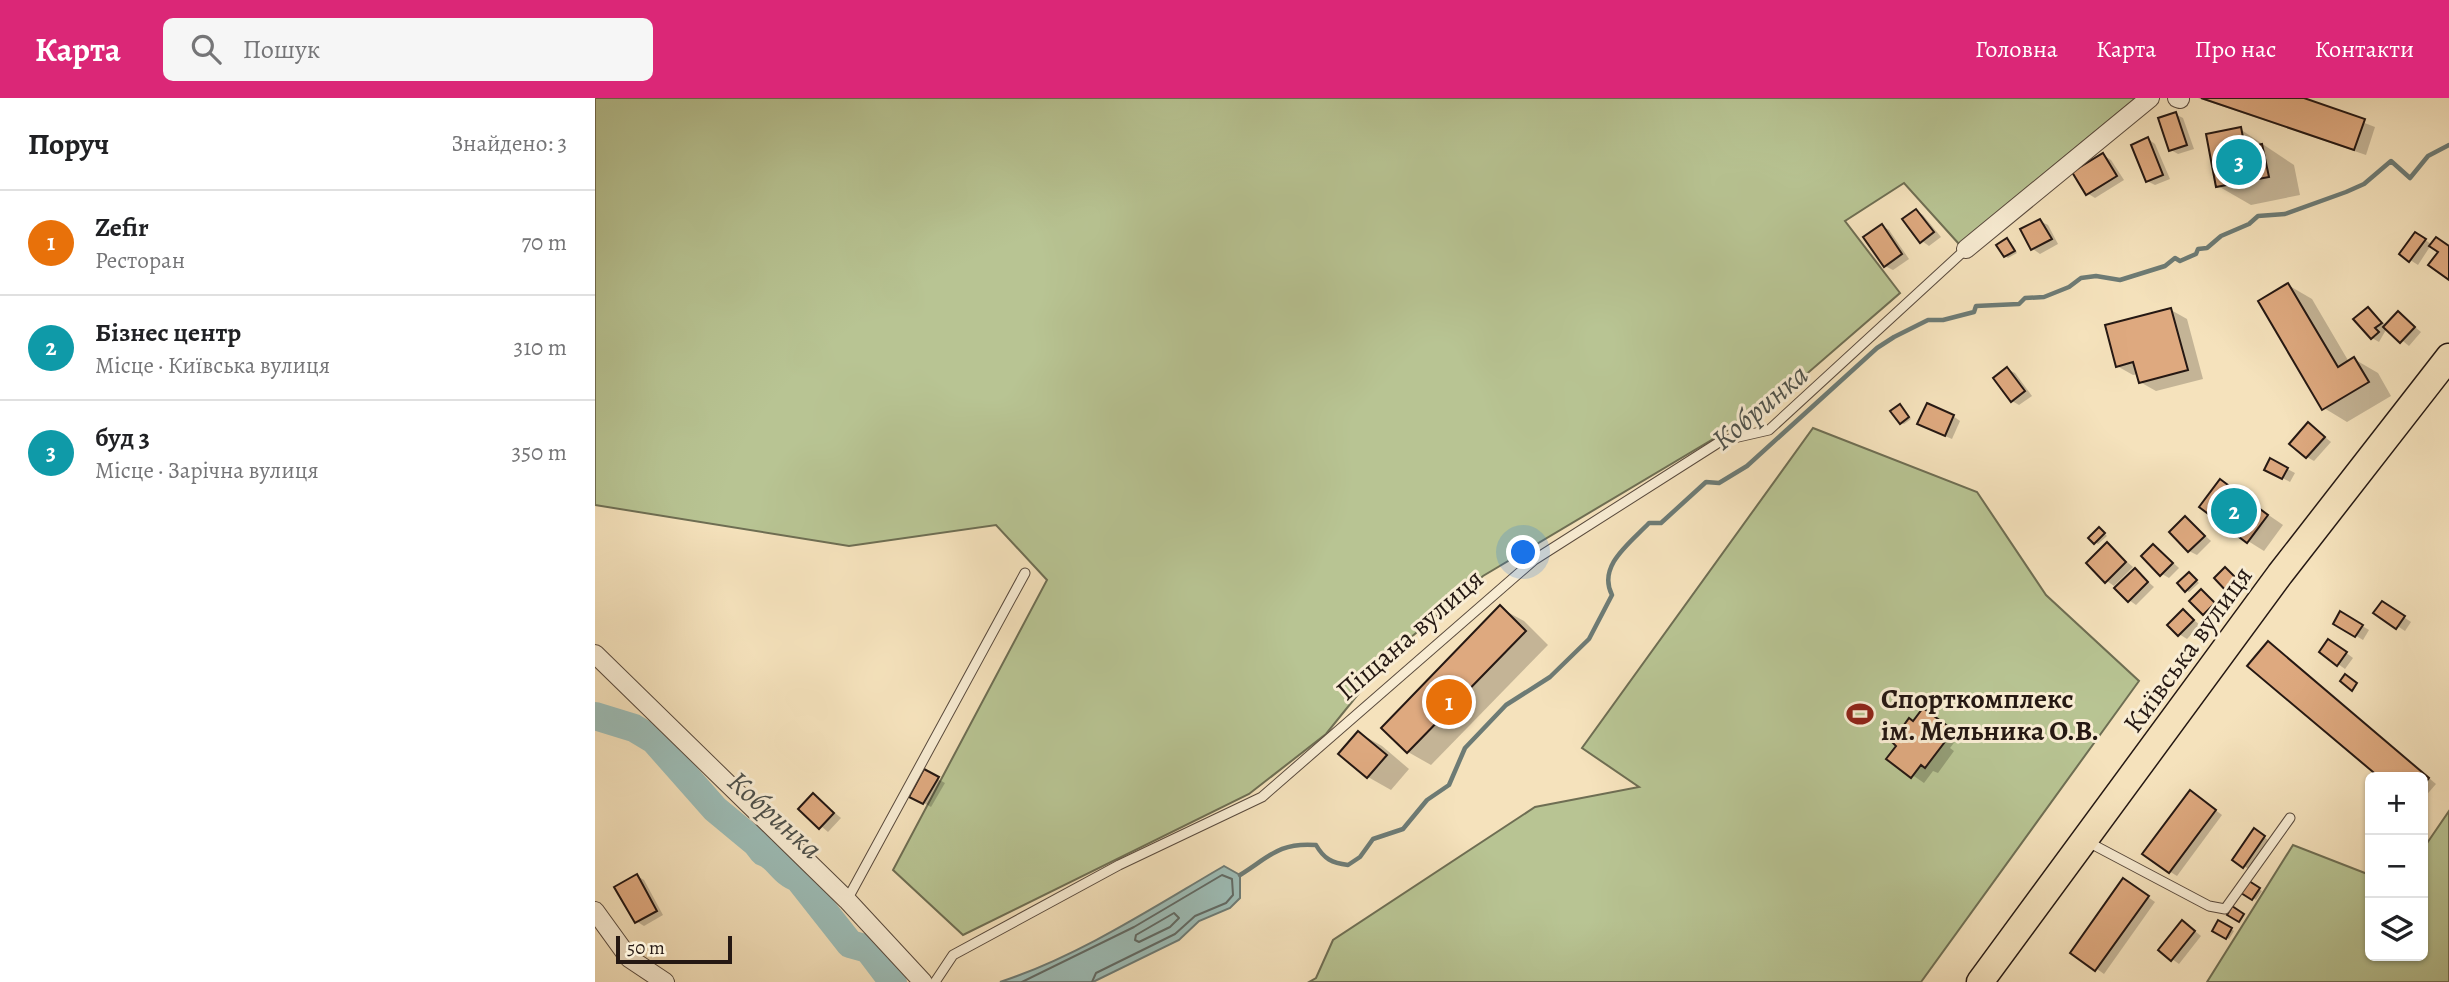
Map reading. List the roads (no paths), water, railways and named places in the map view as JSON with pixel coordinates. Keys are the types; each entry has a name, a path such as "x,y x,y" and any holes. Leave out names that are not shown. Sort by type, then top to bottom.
{"main road":[{"name":"Київська вулиця","path":"1980,982 2280,574 2449,357"}],"street":[{"path":"1966,249 2150,98"},
{"path":"595,654 847,900 923,982"},
{"path":"595,911 629,958 665,982"}],"lane":[{"name":"Піщана вулиця","path":"935,982 953,955 1119,865 1262,797 1534,560 1721,441 1769,430 1966,249"},
{"path":"847,900 1025,573"},
{"path":"2086,841 2209,906 2225,909 2290,818"}],"water":[{"path":"1224,866 1240,875 1240,898 1230,908 1199,921 1179,940 1093,982 1000,982 1087,945"}],"waterway":[{"name":"Кобринка","path":"1240,875 1283,848 1303,845 1316,845 1329,860 1348,865 1360,857 1373,839 1403,829 1427,800 1449,785 1465,748 1506,705 1550,677 1589,639 1612,595 1609,584 1612,565 1633,539 1649,523 1661,523 1706,482 1719,483 1747,466 1877,348 1894,337 1928,320 1943,320 1974,312 1976,306 2019,304 2025,298 2044,297 2069,287 2081,278 2096,276 2120,280 2165,266 2175,258 2180,261 2196,254 2198,249 2207,248 2221,236 2249,224 2258,216 2285,214 2364,184 2391,161 2410,178 2428,156 2449,145"},
{"name":"Кобринка","path":"595,716 634,728 654,740 715,809 788,873 798,878 850,944 868,949 893,982"}],"place":[{"name":"буд 3","path":"2239,162"},
{"name":"Бізнес центр","path":"2234,511"},
{"name":"Zefir","path":"1449,702"},
{"name":"Спорткомплекс ім. Мельника О.В.","path":"1860,714"}]}
